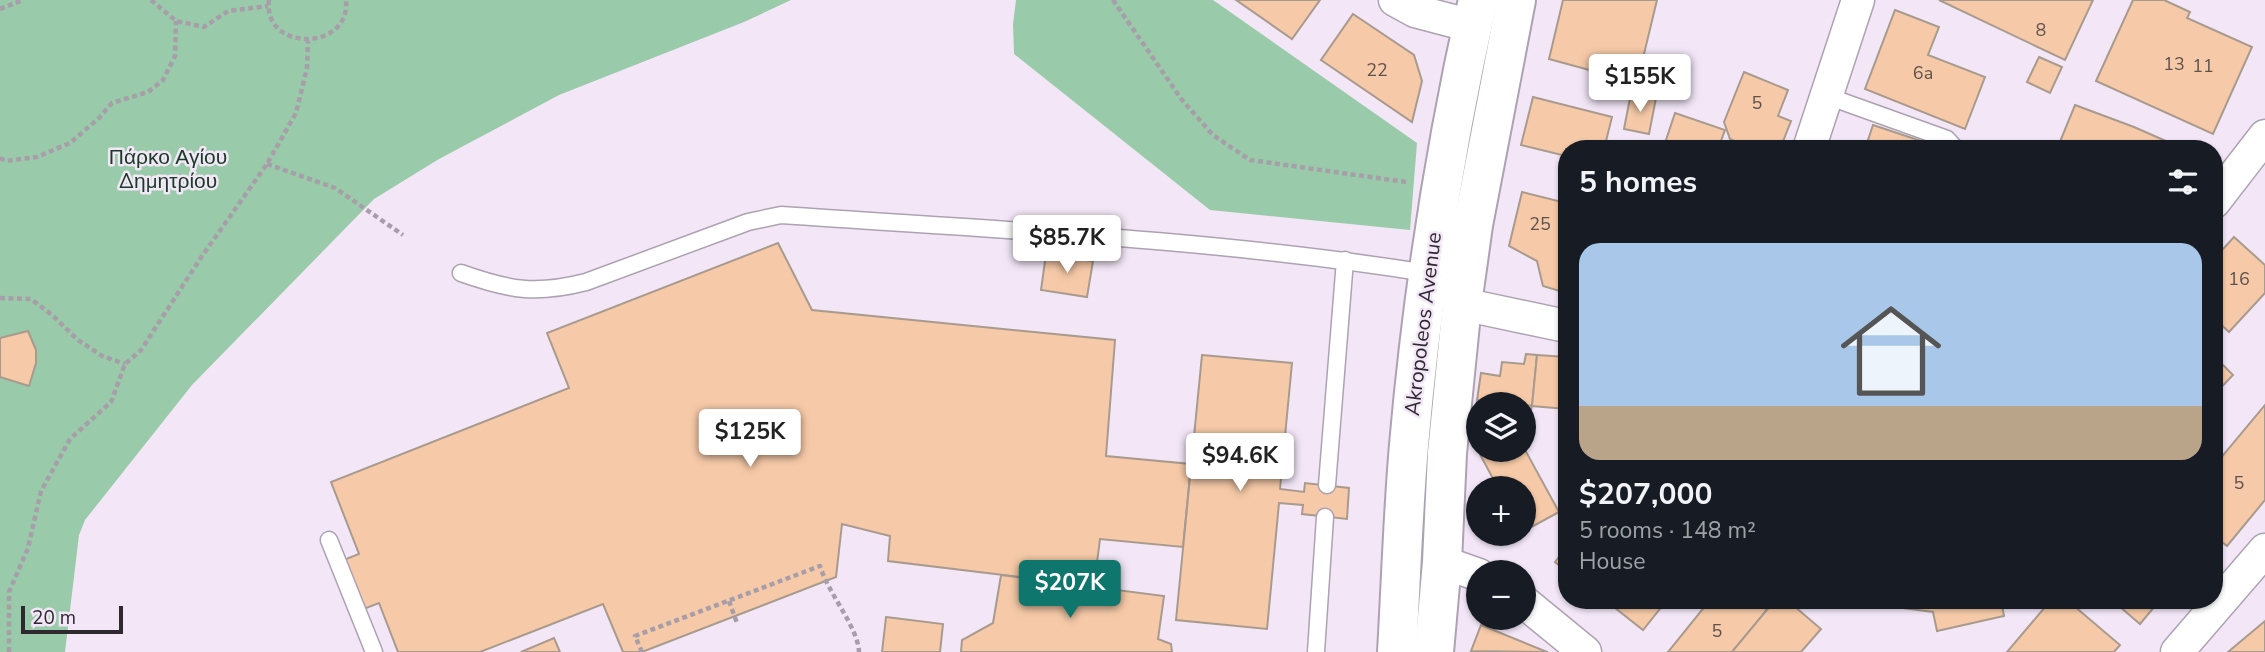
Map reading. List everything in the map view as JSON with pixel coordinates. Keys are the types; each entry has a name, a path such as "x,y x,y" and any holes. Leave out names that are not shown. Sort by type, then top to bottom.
{"main road":[{"name":"Akropoleos Avenue","path":"1434,652 1442,562 1447,453 1462,304 1473,225 1516,0"},
{"name":"Akropoleos Avenue","path":"1397,652 1409,446 1427,272 1475,13"}],"street":[{"path":"1395,0 1415,10 1475,13"},
{"path":"1812,140 1858,0"},
{"path":"2223,192 2262,147"},
{"path":"1462,304 1558,324"},
{"path":"2223,599 2265,550"},
{"path":"1442,562 1466,570"},
{"path":"2177,652 2214,609"},
{"path":"1536,612 1585,652"}],"lane":[{"path":"1827,96 1949,140"},
{"path":"461,273 497,286 515,289 560,289 586,282 748,222 781,215 1166,242 1345,260 1427,272"},
{"path":"1327,485 1345,260"},
{"path":"1316,652 1325,517"},
{"path":"329,540 374,652"}],"path":[{"path":"0,9 23,0"},
{"path":"151,0 176,20 204,27 228,11 269,3 273,19 281,31 308,41 326,36 340,24 346,0"},
{"path":"1113,0 1182,100 1213,135 1250,160 1442,187"},
{"path":"0,158 6,161 37,157 70,143 112,103 148,92 163,80 175,56 176,20"},
{"path":"9,652 9,592 28,548 41,491 70,439 111,402 125,364 141,350 215,236 267,164 296,113 307,68 308,41"},
{"path":"267,164 335,188 403,235"},
{"path":"0,298 31,299 78,340 102,356 125,364"},
{"path":"642,652 635,636 820,566 825,582 858,638 859,652"},
{"path":"728,601 737,623"}],"green space":[{"name":"Πάρκο Αγίου Δημητρίου","path":"0,0 791,0 744,22 559,95 439,159 374,199 192,385 85,520 79,535 65,652 0,652"},
{"path":"1016,0 1213,0 1417,143 1410,230 1210,210 1014,54 1013,24"}],"building":[{"path":"1236,0 1320,0 1292,39"},
{"path":"1563,0 1657,0 1637,83 1549,59"},
{"path":"1939,0 2093,0 2065,60"},
{"path":"2133,0 2164,0 2190,12 2187,18 2252,47 2213,134 2096,81"},
{"path":"1895,10 1939,27 1928,55 1985,77 1965,129 1865,89"},
{"path":"1353,14 1414,55 1422,81 1412,122 1321,60"},
{"path":"2039,57 2062,67 2050,93 2027,82"},
{"path":"1744,72 1788,90 1778,116 1791,121 1784,140 1732,140 1724,122"},
{"path":"1631,93 1656,98 1649,134 1624,129"},
{"path":"1533,97 1612,117 1606,140 1558,140 1558,154 1521,145"},
{"path":"2075,105 2164,140 2061,140"},
{"path":"1675,113 1725,130 1721,140 1666,140"},
{"path":"1873,125 1918,140 1868,140"},
{"path":"1522,192 1558,201 1558,291 1543,286 1537,261 1509,246"},
{"path":"2234,237 2265,265 2265,293 2229,332 2223,326 2223,249"},
{"path":"778,243 812,310 1115,340 1106,456 1191,464 1183,547 1100,539 1094,586 888,561 890,536 842,524 836,577 642,652 623,652 603,604 480,652 398,652 379,603 361,610 341,561 359,554 331,482 569,388 547,333"},
{"path":"1046,254 1093,261 1087,297 1041,290"},
{"path":"28,331 36,350 36,363 29,386 0,377 0,338"},
{"path":"1526,354 1537,355 1533,392 1478,392 1481,373 1500,376 1502,362 1524,364"},
{"path":"1202,355 1292,363 1280,489 1304,492 1305,483 1349,488 1347,519 1302,514 1303,505 1279,503 1267,629 1176,620"},
{"path":"1537,355 1558,356 1558,408 1536,406 1536,392 1533,392"},
{"path":"2223,365 2233,375 2223,386"},
{"path":"2265,405 2265,500 2227,546 2223,543 2223,455"},
{"path":"1484,462 1532,462 1558,513 1536,524 1536,476 1492,476"},
{"path":"1001,575 1164,596 1158,639 1171,644 1172,652 961,652 962,640 993,623"},
{"path":"1616,609 1660,609 1643,630"},
{"path":"1703,609 1767,610 1732,652 1668,652"},
{"path":"1768,609 1798,609 1821,629 1801,652 1732,652"},
{"path":"1910,609 2003,609 2004,616 1937,631 1933,612"},
{"path":"2043,609 2078,609 2120,645 2114,652 2007,652"},
{"path":"2122,609 2152,609 2140,624"},
{"path":"886,617 943,624 940,652 882,652"},
{"path":"2265,621 2265,652 2228,652"},
{"path":"1479,630 1493,630 1547,652 1471,651"},
{"path":"554,638 560,652 521,652"}]}
